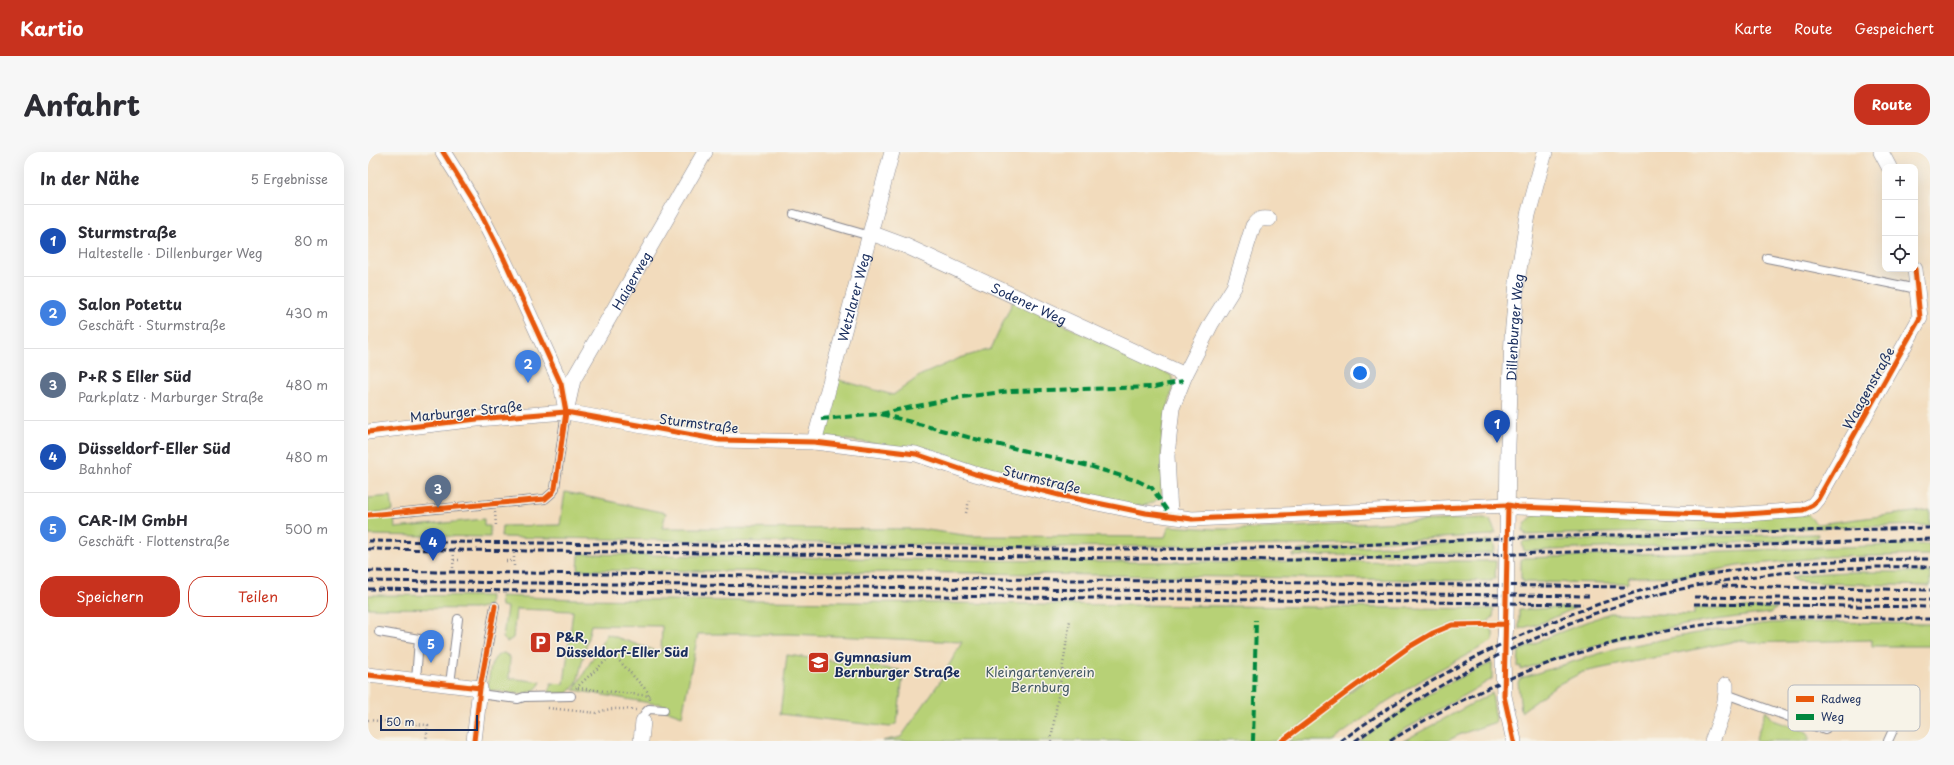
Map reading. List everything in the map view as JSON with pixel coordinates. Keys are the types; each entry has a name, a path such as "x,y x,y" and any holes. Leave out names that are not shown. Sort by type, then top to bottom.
{"street":[{"path":"443,152 479,210 504,259 561,384 566,412"},
{"name":"Haigerweg","path":"566,412 573,380 705,152"},
{"name":"Wetzlarer Weg","path":"814,442 871,235 892,152"},
{"name":"Dillenburger Weg","path":"1514,741 1504,696 1510,392 1517,282 1528,215 1545,152"},
{"path":"1881,152 1887,164"},
{"path":"1170,515 1167,456 1172,408 1185,375 1211,324 1234,287 1253,226 1257,220 1262,218 1269,219"},
{"name":"Sodener Weg","path":"871,235 906,246 1185,375"},
{"name":"Waagenstraße","path":"1807,508 1818,499 1925,317 1917,289 1915,272"},
{"name":"Marburger Straße","path":"368,432 477,419 566,412"},
{"name":"Sturmstraße","path":"566,412 720,440 814,442 916,454 975,474 1063,496 1146,513 1192,519 1508,506 1518,508 1732,515 1798,511 1807,508"},
{"path":"368,675 450,684 480,691 474,741"},
{"path":"1712,741 1726,690"},
{"path":"641,741 646,715"}],"lane":[{"path":"794,214 871,235"},
{"path":"1767,258 1917,289"},
{"path":"393,513 511,503 549,496 555,488 566,412"},
{"path":"495,606 480,691 518,699 524,697 573,692"},
{"path":"450,684 458,619"},
{"path":"379,632 418,639 416,680"},
{"path":"1726,690 1788,715"},
{"path":"646,715 664,710"},
{"path":"1888,741 1893,731"}],"path":[{"path":"966,513 969,501"},
{"path":"454,552 454,568"},
{"path":"514,553 514,569"},
{"path":"454,560 459,560"},
{"path":"506,561 514,561"},
{"path":"1051,741 1070,620"},
{"path":"573,692 613,654 650,696"},
{"path":"573,692 650,696"},
{"path":"646,715 650,696"},
{"path":"541,707 596,713 603,710 616,708 642,710 646,715"},
{"path":"368,720 428,725 426,741"}],"green space":[{"path":"1013,301 1171,375 1174,383 1162,432 1162,492 1157,500 1145,505 1131,506 914,449 825,437 822,435 836,379 893,395 921,375 960,358 991,349"},
{"path":"565,492 666,513 662,528 920,529 971,536 1165,537 1169,526 1214,529 1249,529 1484,518 1490,520 1496,533 1493,533 1493,535 1316,545 1042,547 501,537 502,526 560,525"},
{"path":"391,496 393,511 368,513 368,498"},
{"path":"1930,510 1930,525 1525,535 1525,532 1523,532 1528,521 1538,513 1808,515 1817,524"},
{"path":"394,515 395,528 484,519 484,526 490,526 490,537 368,535 368,517"},
{"path":"1818,534 1817,538 1808,540 1524,551 1522,543 1524,541"},
{"path":"1493,541 1495,550 1493,550 1493,553 1292,556 1299,550"},
{"path":"1930,544 1930,555 1827,557 1737,566 1688,576 1629,577 1628,583 1523,582 1523,579 1521,579 1521,560 1524,558"},
{"path":"579,554 1101,562 1496,561 1495,579 1492,579 1492,581 971,573 578,570"},
{"path":"1847,572 1930,572 1930,586 1822,583 1796,581 1791,577 1809,574"},
{"path":"368,595 490,596 489,606 474,609 368,608"},
{"name":"Kleingartenverein Bernburg","path":"500,596 574,599 1494,609 1493,617 1486,623 1452,624 1415,642 1280,741 882,741 901,737 939,683 962,642 790,634 698,634 682,716 668,711 659,703 656,704 574,690 607,634 661,653 662,626 591,625 577,683 568,693 549,693 551,683 564,684 573,611 516,609 513,638 507,642 503,638 507,607 501,606"},
{"path":"1575,608 1544,622 1519,629 1519,610"},
{"path":"1694,608 1777,608 1770,613 1690,624 1631,636 1588,648 1521,670 1521,666 1518,667 1519,651 1548,637 1610,613 1694,615"},
{"path":"1833,622 1930,624 1930,646 1872,646 1872,640 1750,643 1741,640 1583,672 1555,686 1521,712 1518,682 1521,678 1617,648 1703,632 1770,623"},
{"path":"1452,626 1486,626 1493,631 1493,641 1435,672 1386,702 1332,741 1288,741 1352,690 1406,651 1429,636"},
{"path":"504,653 510,657 509,678 541,682 537,688 518,694 488,690 493,662 495,658"},
{"path":"787,655 900,670 903,676 897,723 890,727 780,714"},
{"path":"1492,663 1492,679 1385,741 1359,741 1389,719 1441,687"},
{"path":"1492,693 1496,722 1461,734 1447,741 1403,741"},
{"path":"1766,710 1773,720 1788,725 1788,731 1804,731 1807,732 1810,738 1809,741 1755,741"}],"railway":[{"path":"368,541 1041,549 1183,549 1316,547 1524,537 1930,528"},
{"path":"368,549 1295,560 1461,556 1930,539"},
{"path":"1341,741 1386,710 1434,680 1483,653 1535,629 1588,608 1642,591 1696,577 1750,568 1840,561 1930,559"},
{"path":"1355,741 1425,695 1473,668 1522,644 1584,617 1636,600 1677,590 1761,575 1845,568 1930,567"},
{"path":"368,571 1628,587"},
{"path":"368,581 1589,596"},
{"path":"1722,586 1930,590"},
{"path":"368,589 1583,604"},
{"path":"1694,597 1930,600"},
{"path":"1694,604 1930,607"},
{"path":"1390,741 1477,693 1521,674 1566,657 1612,643 1660,632 1708,624 1758,619 1801,617 1930,619"}],"marked path":[{"path":"821,419 881,414 963,397 1011,391 1155,387 1183,381"},
{"path":"881,414 979,440 1089,466 1138,481 1152,488 1170,515"},
{"path":"1253,741 1256,620"}],"cycle path":[{"path":"368,515 545,499 553,492 555,488 566,412 561,384 504,259 479,210 443,152"},
{"path":"368,432 477,419 566,412 720,440 814,442 916,454 975,474 1063,496 1146,513 1192,519 1508,505 1518,507 1732,515 1803,510 1813,505 1818,499 1920,318 1915,272"},
{"path":"1508,505 1504,696 1514,741"},
{"path":"474,741 480,688 495,606"},
{"path":"1282,741 1409,647 1433,633 1452,625 1506,624"},
{"path":"368,675 480,688"}],"place":[{"name":"Salon Potettu","path":"528,383"},
{"name":"Sturmstraße","path":"1497,443"},
{"name":"P+R S Eller Süd","path":"438,508"},
{"name":"Düsseldorf-Eller Süd","path":"433,561"},
{"name":"P&R, Düsseldorf-Eller Süd","path":"541,643"},
{"name":"CAR-IM GmbH","path":"431,663"},
{"name":"Gymnasium Bernburger Straße","path":"819,663"}]}
